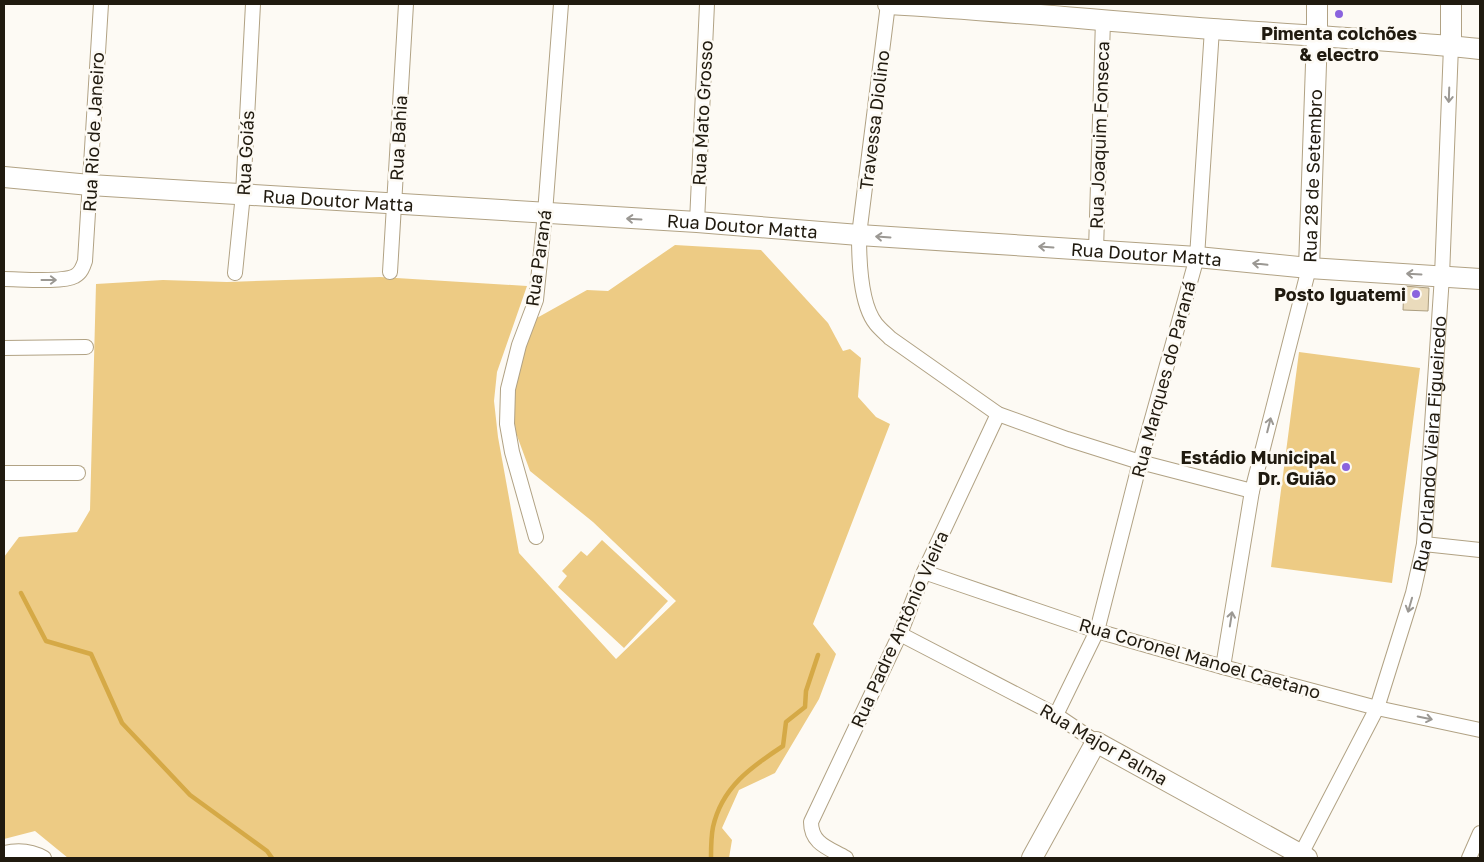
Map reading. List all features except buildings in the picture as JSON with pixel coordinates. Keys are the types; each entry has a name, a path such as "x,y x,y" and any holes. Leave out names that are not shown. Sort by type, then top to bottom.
{"street":[{"name":"Rua Rio de Janeiro","path":"4,279 65,280 76,276 82,270 85,260 101,4"},
{"name":"Rua Goiás","path":"235,273 243,194 253,4"},
{"name":"Rua Bahia","path":"390,272 406,4"},
{"name":"Rua Paraná","path":"536,537 512,452 507,424 508,389 519,345 536,300 545,213 561,4"},
{"name":"Rua Mato Grosso","path":"698,222 707,4"},
{"path":"888,4 1091,14 1212,29 1317,35 1480,49"},
{"name":"Travessa Diolino","path":"888,4 860,236 859,263 867,308 875,323 890,338 998,414 1067,439 1140,462 1252,491"},
{"name":"Rua 28 de Setembro","path":"1223,667 1252,491 1308,268 1317,4"},
{"name":"Rua Orlando Vieira Figueiredo","path":"1302,857 1378,708 1411,602 1424,544 1442,276 1451,4"},
{"name":"Rua Joaquim Fonseca","path":"1091,14 1096,250"},
{"name":"Rua Marques do Paraná","path":"1056,716 1097,631 1140,462 1197,257 1212,29"},
{"name":"Rua Doutor Matta","path":"4,177 90,185 698,222 860,236 1197,257 1308,268 1480,279"},
{"path":"4,348 86,347"},
{"name":"Rua Padre Antônio Vieira","path":"846,858 815,839 811,830 812,822 900,634 924,572 998,414"},
{"path":"4,473 78,473"},
{"path":"1424,544 1480,550"},
{"name":"Rua Coronel Manoel Caetano","path":"924,572 1097,631 1223,667 1378,708 1480,730"},
{"name":"Rua Major Palma","path":"900,634 1056,716 1096,742 1302,857"},
{"path":"1032,858 1096,742"},
{"path":"1469,858 1480,833"},
{"path":"8,852 38,854 44,858"}],"shaded area":[{"path":"675,245 761,250 828,323 843,351 850,349 861,358 858,397 876,417 890,424 813,624 836,654 819,699 775,773 739,790 722,828 732,840 729,858 68,858 35,831 4,839 4,557 19,537 77,532 90,510 96,284 163,280 227,282 380,277 527,286 497,372 494,401 498,437 519,553 616,659 676,601 593,522 530,471 516,433 512,400 513,376 535,319 587,290 608,291"},
{"name":"Estádio Municipal Dr. Guião","path":"1299,352 1420,368 1392,583 1271,567"},
{"path":"602,540 668,601 624,648 558,587 567,576 562,571 581,551 587,556"}],"waterway":[{"path":"21,593 46,641 91,654 122,723 190,795 267,851 272,858"},
{"path":"711,858 713,827 723,800 739,779 783,746 786,722 805,707 806,691 818,655"}],"place":[{"name":"Pimenta colchões & electro","path":"1339,14"},
{"name":"Posto Iguatemi","path":"1416,294"},
{"name":"Estádio Municipal Dr. Guião","path":"1346,467"}]}
